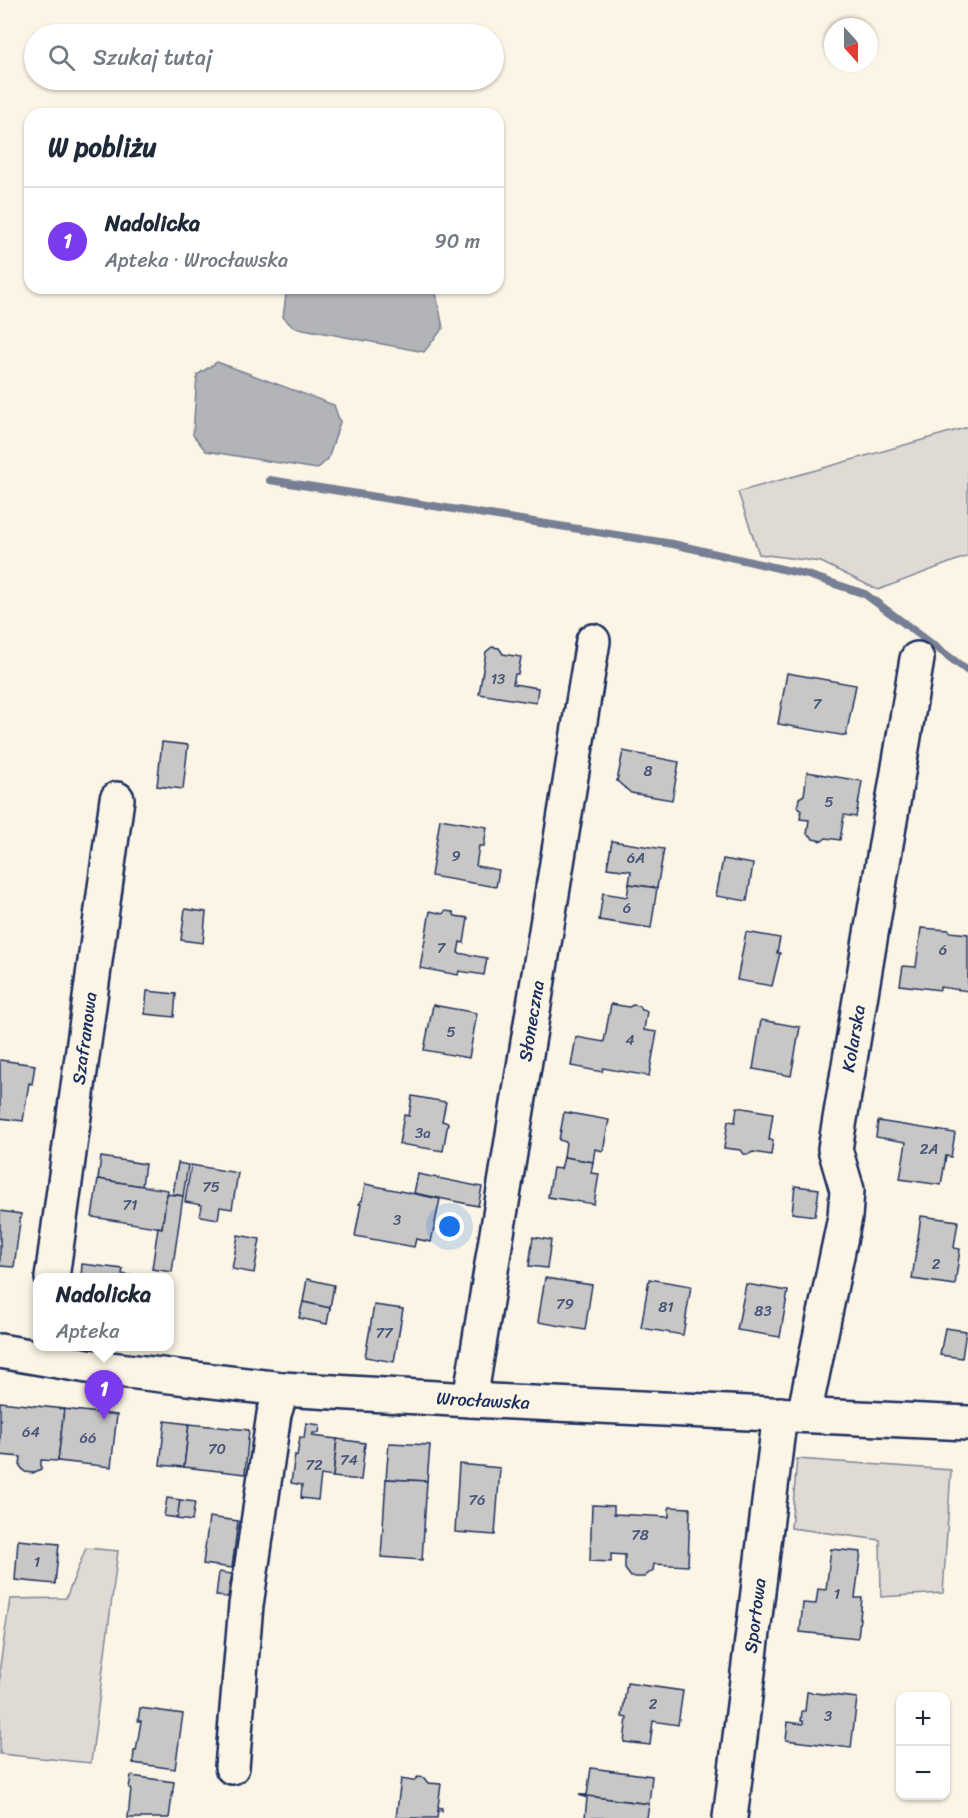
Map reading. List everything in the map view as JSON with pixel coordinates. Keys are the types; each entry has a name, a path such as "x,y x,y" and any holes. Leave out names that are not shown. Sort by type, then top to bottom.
{"street":[{"name":"Słoneczna","path":"470,1401 593,641"},
{"name":"Kolarska","path":"792,1414 845,1217 847,1191 835,1149 917,659"},
{"name":"Szafranowa","path":"53,1273 117,800"},
{"name":"Wrocławska","path":"0,1351 42,1353 176,1378 282,1389 470,1401 968,1423"},
{"path":"232,1767 246,1605 274,1414 282,1389"},
{"name":"Sportowa","path":"730,1818 792,1414"}],"shaded area":[{"path":"286,294 436,294 443,328 424,352 293,327 283,317"},
{"path":"217,362 334,405 340,422 328,459 317,469 206,451 193,435 197,375"},
{"path":"968,427 968,556 878,590 821,562 759,554 738,492"},
{"path":"797,1459 951,1470 943,1593 881,1597 880,1540 791,1528"},
{"path":"86,1548 118,1551 91,1763 0,1754 0,1666 10,1599 66,1598"}],"building":[{"path":"492,647 499,648 503,654 521,657 518,674 515,674 513,684 538,688 536,703 479,694 486,652"},
{"path":"787,673 856,685 846,736 778,724"},
{"path":"162,742 188,745 183,789 157,786"},
{"path":"623,751 679,762 672,800 631,793 617,781"},
{"path":"807,772 862,781 856,817 844,815 840,840 826,838 822,841 813,839 807,834 809,820 800,819 801,810 798,806 799,798 804,795"},
{"path":"440,819 487,827 484,846 479,846 476,866 499,870 496,887 431,876"},
{"path":"612,841 664,849 657,888 629,884 631,871 607,868"},
{"path":"723,859 753,864 747,901 716,896"},
{"path":"629,884 657,888 651,928 599,920 603,893 627,897"},
{"path":"185,909 206,912 203,943 181,940"},
{"path":"430,911 443,914 445,911 453,912 455,916 468,918 464,943 460,942 458,953 487,958 484,975 459,971 458,975 420,968"},
{"path":"921,928 968,934 968,991 900,985 903,966 916,967"},
{"path":"746,932 780,938 777,953 780,953 772,986 737,980"},
{"path":"147,991 176,994 174,1017 145,1014"},
{"path":"611,1004 640,1006 642,1010 647,1011 644,1030 657,1032 649,1076 603,1068 602,1072 571,1066 576,1037 604,1042"},
{"path":"433,1005 477,1013 469,1058 424,1050"},
{"path":"761,1020 800,1027 791,1076 753,1069"},
{"path":"0,1060 35,1065 32,1084 29,1083 23,1121 0,1118"},
{"path":"412,1096 446,1102 442,1121 448,1123 443,1151 399,1144 404,1115 409,1116"},
{"path":"737,1107 773,1113 769,1140 773,1140 771,1155 753,1152 744,1154 741,1150 724,1148 728,1121 735,1122"},
{"path":"564,1112 609,1120 603,1151 595,1149 593,1162 564,1157 566,1142 559,1140"},
{"path":"878,1121 955,1133 951,1157 946,1156 941,1185 900,1179 906,1142 876,1137"},
{"path":"101,1157 145,1164 142,1186 98,1179"},
{"path":"564,1157 593,1162 591,1173 599,1174 594,1204 548,1197 553,1168 561,1169"},
{"path":"178,1163 188,1165 183,1196 173,1194"},
{"path":"191,1165 238,1173 232,1209 220,1207 218,1219 200,1216 202,1205 185,1202"},
{"path":"418,1174 482,1187 478,1206 414,1193"},
{"path":"98,1179 168,1190 162,1228 92,1217"},
{"path":"365,1184 440,1199 431,1242 416,1239 414,1247 355,1236 361,1204 359,1204 362,1201"},
{"path":"795,1186 819,1189 815,1216 792,1213"},
{"path":"167,1194 183,1196 172,1272 152,1269 158,1227 162,1228"},
{"path":"0,1211 21,1214 14,1267 0,1266"},
{"path":"921,1216 958,1221 954,1248 960,1249 955,1285 912,1279"},
{"path":"238,1235 260,1239 254,1273 232,1269"},
{"path":"533,1237 551,1240 547,1268 529,1266"},
{"path":"82,1264 123,1269 122,1273 81,1273"},
{"path":"545,1278 592,1285 585,1330 538,1322"},
{"path":"307,1279 334,1285 330,1308 303,1302"},
{"path":"649,1279 691,1286 683,1335 641,1328"},
{"path":"746,1284 788,1291 780,1337 737,1330"},
{"path":"303,1302 330,1308 327,1324 299,1318"},
{"path":"374,1305 403,1309 394,1362 365,1357"},
{"path":"945,1328 966,1331 962,1358 940,1355"},
{"path":"0,1402 64,1409 58,1461 41,1460 41,1469 33,1473 25,1472 20,1466 21,1457 0,1455"},
{"path":"64,1409 117,1415 111,1467 58,1461"},
{"path":"165,1421 189,1424 184,1467 160,1465"},
{"path":"306,1423 320,1425 319,1433 313,1433 312,1436 337,1439 333,1477 321,1475 318,1500 301,1498 302,1485 291,1483 295,1455 297,1456 300,1437 304,1438"},
{"path":"189,1424 249,1430 245,1474 184,1467"},
{"path":"337,1439 365,1443 361,1480 333,1477"},
{"path":"389,1443 430,1445 427,1481 386,1479"},
{"path":"459,1464 500,1468 495,1535 455,1532"},
{"path":"386,1479 427,1481 422,1560 381,1557"},
{"path":"167,1498 180,1500 178,1518 164,1516"},
{"path":"180,1500 195,1502 192,1521 177,1519"},
{"path":"592,1505 614,1506 614,1514 669,1517 669,1507 690,1508 688,1566 654,1564 653,1570 644,1577 631,1577 625,1569 625,1555 611,1554 611,1562 590,1561"},
{"path":"209,1517 238,1521 232,1568 203,1564"},
{"path":"18,1540 59,1544 55,1584 15,1580"},
{"path":"831,1549 861,1552 855,1598 862,1598 858,1638 800,1632 803,1603 816,1604 818,1589 826,1590"},
{"path":"219,1572 232,1574 228,1597 216,1596"},
{"path":"627,1683 683,1691 678,1725 653,1721 650,1745 624,1742 627,1718 622,1717"},
{"path":"807,1692 857,1698 851,1748 786,1740 788,1722 803,1724 802,1711 805,1711"},
{"path":"140,1708 183,1714 175,1769 133,1763 141,1721 138,1721"},
{"path":"591,1768 652,1776 649,1804 579,1795 587,1795"},
{"path":"131,1776 174,1782 169,1818 128,1818"},
{"path":"418,1777 424,1778 428,1783 441,1784 438,1807 442,1808 442,1811 438,1810 437,1818 396,1818 401,1779 413,1781"},
{"path":"579,1795 649,1804 647,1818 585,1818 587,1798"}],"waterway":[{"path":"270,480 673,544 808,575 865,594 968,671"}],"place":[{"name":"Nadolicka","path":"104,1420"}]}
